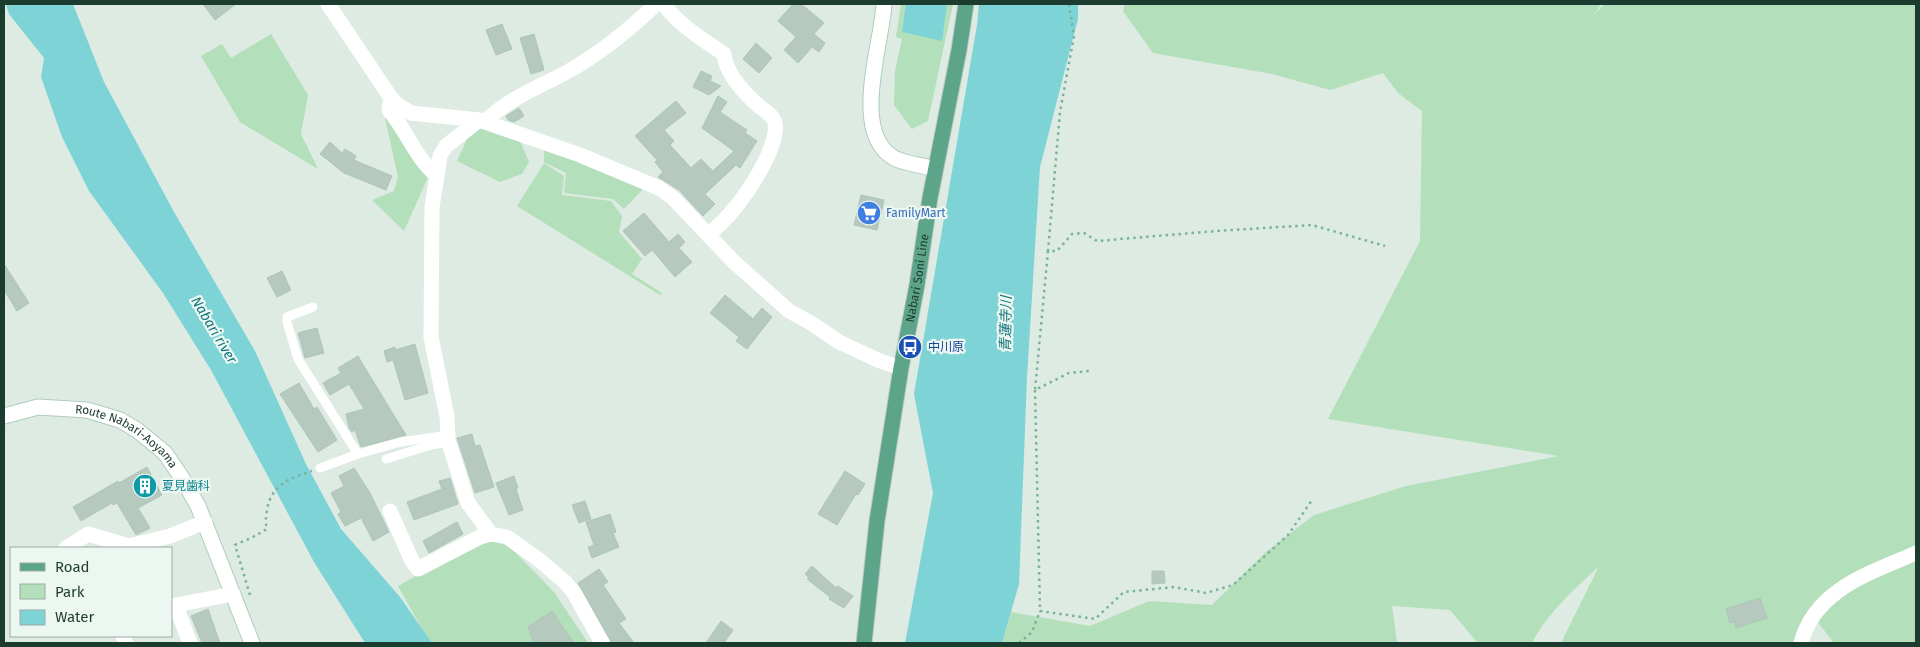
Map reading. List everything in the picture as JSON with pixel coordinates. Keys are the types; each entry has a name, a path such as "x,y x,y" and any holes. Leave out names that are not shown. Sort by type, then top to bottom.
{"main road":[{"name":"Nabari Soni Line","path":"864,643 877,521 901,368 935,169 956,69 966,4"}],"street":[{"path":"328,4 391,98 411,113 482,121 580,155 659,188 673,198 734,262 789,311 839,342 880,361 901,368"},
{"path":"491,534 468,503 448,439 447,417 431,337 432,207 440,156 446,146 498,110 586,60 635,24 656,4"},
{"path":"664,4 671,14 684,25 724,54 731,75 753,100 771,115 776,127 767,156 744,198 714,231 707,234"},
{"path":"884,4 874,67 871,105 871,120 874,134 893,157 904,162 935,169"},
{"path":"391,98 389,110 400,123 429,170 437,176"},
{"name":"Route Nabari-Aoyama","path":"4,416 38,407 87,410 120,420 137,430 165,453 182,478 204,522 252,643"},
{"path":"390,511 412,561 418,569 480,537 491,534 507,537 538,559 565,582 574,593 602,643"},
{"path":"68,547 88,534 130,546 170,536 204,522"},
{"path":"1801,643 1804,631 1812,616 1838,590 1916,553"},
{"path":"190,643 174,606 233,594"}],"lane":[{"path":"313,307 287,317 289,331 298,359 358,454"},
{"path":"320,468 358,454 401,442 448,439"},
{"path":"386,459 448,439"}],"path":[{"path":"1019,643 1032,632 1040,611 1035,390 1060,112 1074,36 1069,4"},
{"path":"1048,251 1057,251 1072,234 1084,233 1097,241 1312,225 1385,246"},
{"path":"1035,390 1069,373 1089,371"},
{"path":"252,601 235,545 267,529 265,524 269,502 274,490 284,482 320,468"},
{"path":"1040,611 1094,619 1124,592 1174,587 1206,593 1233,585 1288,535 1312,500"}],"green space":[{"path":"901,4 953,4 928,121 912,129 894,105 895,71 902,39 896,37"},
{"path":"1124,4 1601,4 1594,15 1604,4 1916,4 1916,643 1834,643 1813,616 1794,643 1561,643 1599,566 1554,611 1532,643 1475,643 1476,641 1450,610 1392,606 1397,643 1002,643 1011,612 1090,626 1149,601 1212,605 1266,552 1314,515 1406,486 1559,456 1328,419 1420,241 1422,111 1398,93 1383,73 1330,90 1272,74 1153,53 1123,11"},
{"path":"271,34 308,95 301,134 318,169 240,122 201,56 222,44 231,58"},
{"path":"390,117 428,177 404,231 372,200 394,191 398,177 385,118"},
{"path":"476,120 520,141 529,162 522,174 500,182 457,161"},
{"path":"544,147 644,188 624,209 613,199 564,193 566,173 544,162"},
{"path":"544,163 564,176 562,195 611,201 622,216 619,232 642,259 632,274 662,293 660,295 517,206"},
{"path":"479,541 504,541 554,592 588,643 430,643 398,586"}],"water":[{"name":"Nabari river","path":"6,4 73,4 104,82 174,212 255,351 306,464 341,529 400,597 432,643 365,643 314,562 211,370 163,293 89,191 62,137 41,77 44,58 9,14"},
{"path":"906,4 947,4 942,41 902,32"},
{"name":"青蓮寺川","path":"979,4 1078,4 1078,19 1040,167 1027,377 1019,584 1002,643 905,643 933,493 914,394"}],"building":[{"path":"203,4 236,4 215,20"},
{"path":"793,4 801,4 824,23 814,34 825,43 819,52 812,47 798,63 784,50 796,37 778,21"},
{"path":"502,24 512,49 496,55 486,30"},
{"path":"534,34 544,70 531,74 520,38"},
{"path":"756,43 772,58 759,73 743,59"},
{"path":"701,71 712,76 710,81 721,86 709,95 693,87"},
{"path":"718,96 727,102 720,112 747,130 745,133 757,141 740,168 736,165 705,194 715,204 703,216 679,190 658,177 663,172 655,162 657,160 635,136 676,101 686,113 664,130 674,141 670,145 691,168 701,159 713,171 734,151 702,128"},
{"path":"519,108 524,116 514,122 508,120 506,116"},
{"path":"330,142 342,153 345,149 356,156 354,160 392,176 386,190 344,173 320,154"},
{"name":"FamilyMart","path":"861,195 884,200 877,230 854,225"},
{"path":"644,213 669,242 678,234 685,242 679,248 692,262 675,277 652,250 645,256 623,231"},
{"path":"4,264 29,303 17,311 4,290"},
{"path":"282,271 291,290 277,297 267,278"},
{"path":"725,295 753,319 762,308 772,317 747,349 736,341 739,337 710,313"},
{"path":"317,328 324,353 305,358 298,333"},
{"path":"415,344 428,393 405,400 393,360 387,362 384,351"},
{"path":"358,356 406,435 361,447 355,430 352,432 349,428 346,414 364,409 349,384 330,395 323,383 341,373 338,368"},
{"path":"299,383 314,409 317,407 337,440 318,452 280,394"},
{"path":"472,434 475,446 480,445 494,487 475,493 457,438"},
{"path":"147,467 162,495 138,508 150,528 136,535 117,503 113,505 112,503 81,521 73,507"},
{"path":"354,468 370,493 389,532 373,541 361,518 345,526 338,514 341,512 331,493 344,486 339,476"},
{"path":"845,471 865,484 858,495 856,494 837,525 818,514"},
{"path":"514,476 523,510 509,515 496,483"},
{"path":"450,478 458,504 414,520 407,502 442,489 439,481"},
{"path":"585,501 591,519 579,523 572,505"},
{"path":"610,514 616,532 613,533 619,547 592,558 588,547 594,545 586,522"},
{"path":"457,522 463,534 429,553 423,541"},
{"path":"812,566 836,588 838,586 853,596 844,608 829,599 830,597 807,579 809,578 805,574"},
{"path":"599,569 608,582 603,585 626,619 619,623 634,643 612,643 578,583"},
{"path":"1152,571 1164,571 1165,583 1152,584"},
{"path":"1760,598 1767,618 1736,628 1734,622 1730,623 1726,609"},
{"path":"208,609 220,643 202,643 191,616"},
{"path":"552,611 574,643 534,643 528,627"},
{"path":"721,621 733,630 724,643 706,643"}],"place":[{"name":"FamilyMart","path":"869,213"},
{"name":"中川原","path":"910,347"},
{"name":"夏見歯科","path":"145,486"}]}
